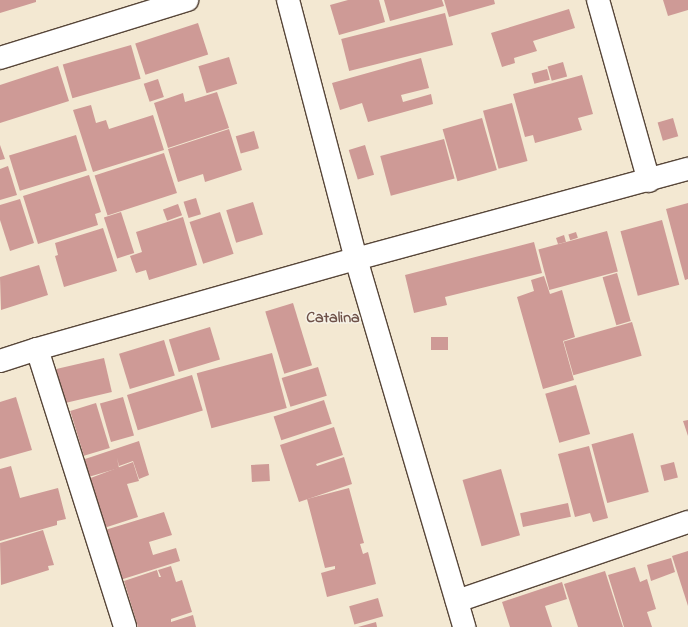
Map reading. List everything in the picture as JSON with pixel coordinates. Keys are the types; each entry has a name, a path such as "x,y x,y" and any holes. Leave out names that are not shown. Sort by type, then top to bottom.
{"street":[{"path":"0,58 187,0"},
{"path":"288,0 356,259 464,627"},
{"path":"598,0 649,181"},
{"path":"0,361 37,349 356,259 649,181 688,169"},
{"path":"37,349 125,627"},
{"path":"457,601 688,522"}],"building":[{"path":"0,0 36,0 36,2 0,13"},
{"path":"348,0 379,0 385,22 339,35 330,5"},
{"path":"384,0 442,0 444,6 390,21"},
{"path":"444,0 494,0 495,4 449,17"},
{"path":"663,0 688,0 688,10 668,16"},
{"path":"569,9 575,28 533,41 537,51 514,58 515,63 502,67 491,33"},
{"path":"445,13 453,45 349,71 341,39"},
{"path":"198,23 208,54 145,75 135,43"},
{"path":"131,45 141,79 72,98 63,65"},
{"path":"229,57 237,84 207,93 198,66"},
{"path":"421,58 429,88 401,95 403,102 431,94 433,104 368,122 362,103 340,110 332,83"},
{"path":"563,62 567,76 552,81 548,66"},
{"path":"58,66 69,101 0,123 0,85"},
{"path":"547,69 550,80 534,84 532,73"},
{"path":"582,75 593,114 578,118 582,130 535,143 533,135 525,137 513,94"},
{"path":"158,79 164,97 150,102 144,84"},
{"path":"217,92 229,128 168,148 154,103 183,93 185,102"},
{"path":"512,103 528,161 499,169 483,111"},
{"path":"91,105 96,123 106,120 109,129 153,115 164,150 93,172 73,110"},
{"path":"482,118 497,170 457,181 443,129"},
{"path":"673,118 678,136 663,141 658,122"},
{"path":"229,129 242,170 205,182 203,174 178,182 168,149"},
{"path":"254,131 259,148 241,154 236,136"},
{"path":"76,135 87,170 20,191 9,155"},
{"path":"444,139 455,179 391,196 380,156"},
{"path":"0,145 5,159 0,160"},
{"path":"365,145 374,175 358,180 349,150"},
{"path":"164,153 177,193 108,216 95,176"},
{"path":"8,166 17,195 0,200 0,169"},
{"path":"89,175 101,212 95,214 98,225 38,244 23,196"},
{"path":"196,198 201,214 189,218 184,202"},
{"path":"20,199 34,243 10,251 0,220 0,205"},
{"path":"253,202 263,235 236,243 226,210"},
{"path":"688,203 688,279 685,280 666,209"},
{"path":"178,204 182,215 167,221 163,209"},
{"path":"121,212 134,253 117,258 104,218"},
{"path":"220,212 234,254 203,264 190,222"},
{"path":"183,217 197,265 149,280 146,270 136,273 130,256 142,252 136,232"},
{"path":"662,220 679,285 638,296 620,231"},
{"path":"103,228 117,271 64,287 55,256 58,255 55,243"},
{"path":"607,231 618,272 549,290 538,249"},
{"path":"576,232 578,238 570,240 568,234"},
{"path":"564,235 566,242 558,244 556,238"},
{"path":"534,242 542,273 445,297 447,305 414,313 405,275"},
{"path":"39,265 48,295 1,310 0,277"},
{"path":"617,273 631,321 616,325 603,277"},
{"path":"544,276 550,294 562,290 575,337 563,341 574,380 543,389 517,297 534,291 531,280"},
{"path":"293,303 312,365 284,374 265,311"},
{"path":"632,322 642,356 573,375 564,342"},
{"path":"210,327 220,360 179,372 169,340"},
{"path":"431,337 448,337 448,350 431,350"},
{"path":"164,340 175,375 130,389 119,354"},
{"path":"272,353 287,408 211,428 197,373"},
{"path":"104,358 112,392 64,403 56,369"},
{"path":"318,367 327,396 290,407 282,378"},
{"path":"192,375 203,410 138,430 127,395"},
{"path":"576,385 590,434 559,443 545,394"},
{"path":"16,397 32,450 0,459 0,402"},
{"path":"123,397 134,435 111,442 100,404"},
{"path":"324,400 332,424 281,440 274,416"},
{"path":"96,403 110,448 84,456 70,411"},
{"path":"688,420 688,436 683,421"},
{"path":"334,427 343,455 316,464 317,466 344,457 352,484 299,502 280,445"},
{"path":"633,433 649,492 607,503 591,444"},
{"path":"139,441 149,475 139,479 133,461 119,466 117,458 119,468 85,478 79,461"},
{"path":"589,446 608,518 593,522 590,513 575,517 558,454"},
{"path":"133,462 139,481 127,484 138,517 104,528 88,479"},
{"path":"674,462 678,478 664,481 660,465"},
{"path":"269,464 270,481 252,482 251,465"},
{"path":"11,466 20,498 58,488 66,519 57,521 57,525 0,541 0,469"},
{"path":"501,469 520,535 482,546 463,480"},
{"path":"349,488 364,543 360,544 363,554 368,552 376,584 327,597 321,573 335,569 335,566 325,568 307,499"},
{"path":"568,503 571,517 523,527 520,513"},
{"path":"164,512 172,535 149,542 153,555 176,548 180,561 120,580 105,530"},
{"path":"43,530 54,565 48,566 49,570 1,585 0,543"},
{"path":"688,551 688,606 672,556"},
{"path":"671,558 675,572 651,581 647,565"},
{"path":"171,566 176,582 182,580 192,612 171,619 171,622 193,615 196,627 138,627 124,581 157,570 159,577 161,577 158,570"},
{"path":"635,567 640,582 647,579 656,609 647,612 652,627 624,627 608,575"},
{"path":"605,571 623,627 578,627 564,584"},
{"path":"562,582 567,599 545,606 552,627 510,627 502,602"},
{"path":"378,598 383,616 354,625 349,606"},
{"path":"376,622 377,627 358,627"}],"district":[{"name":"Catalina","path":"333,318"}]}
